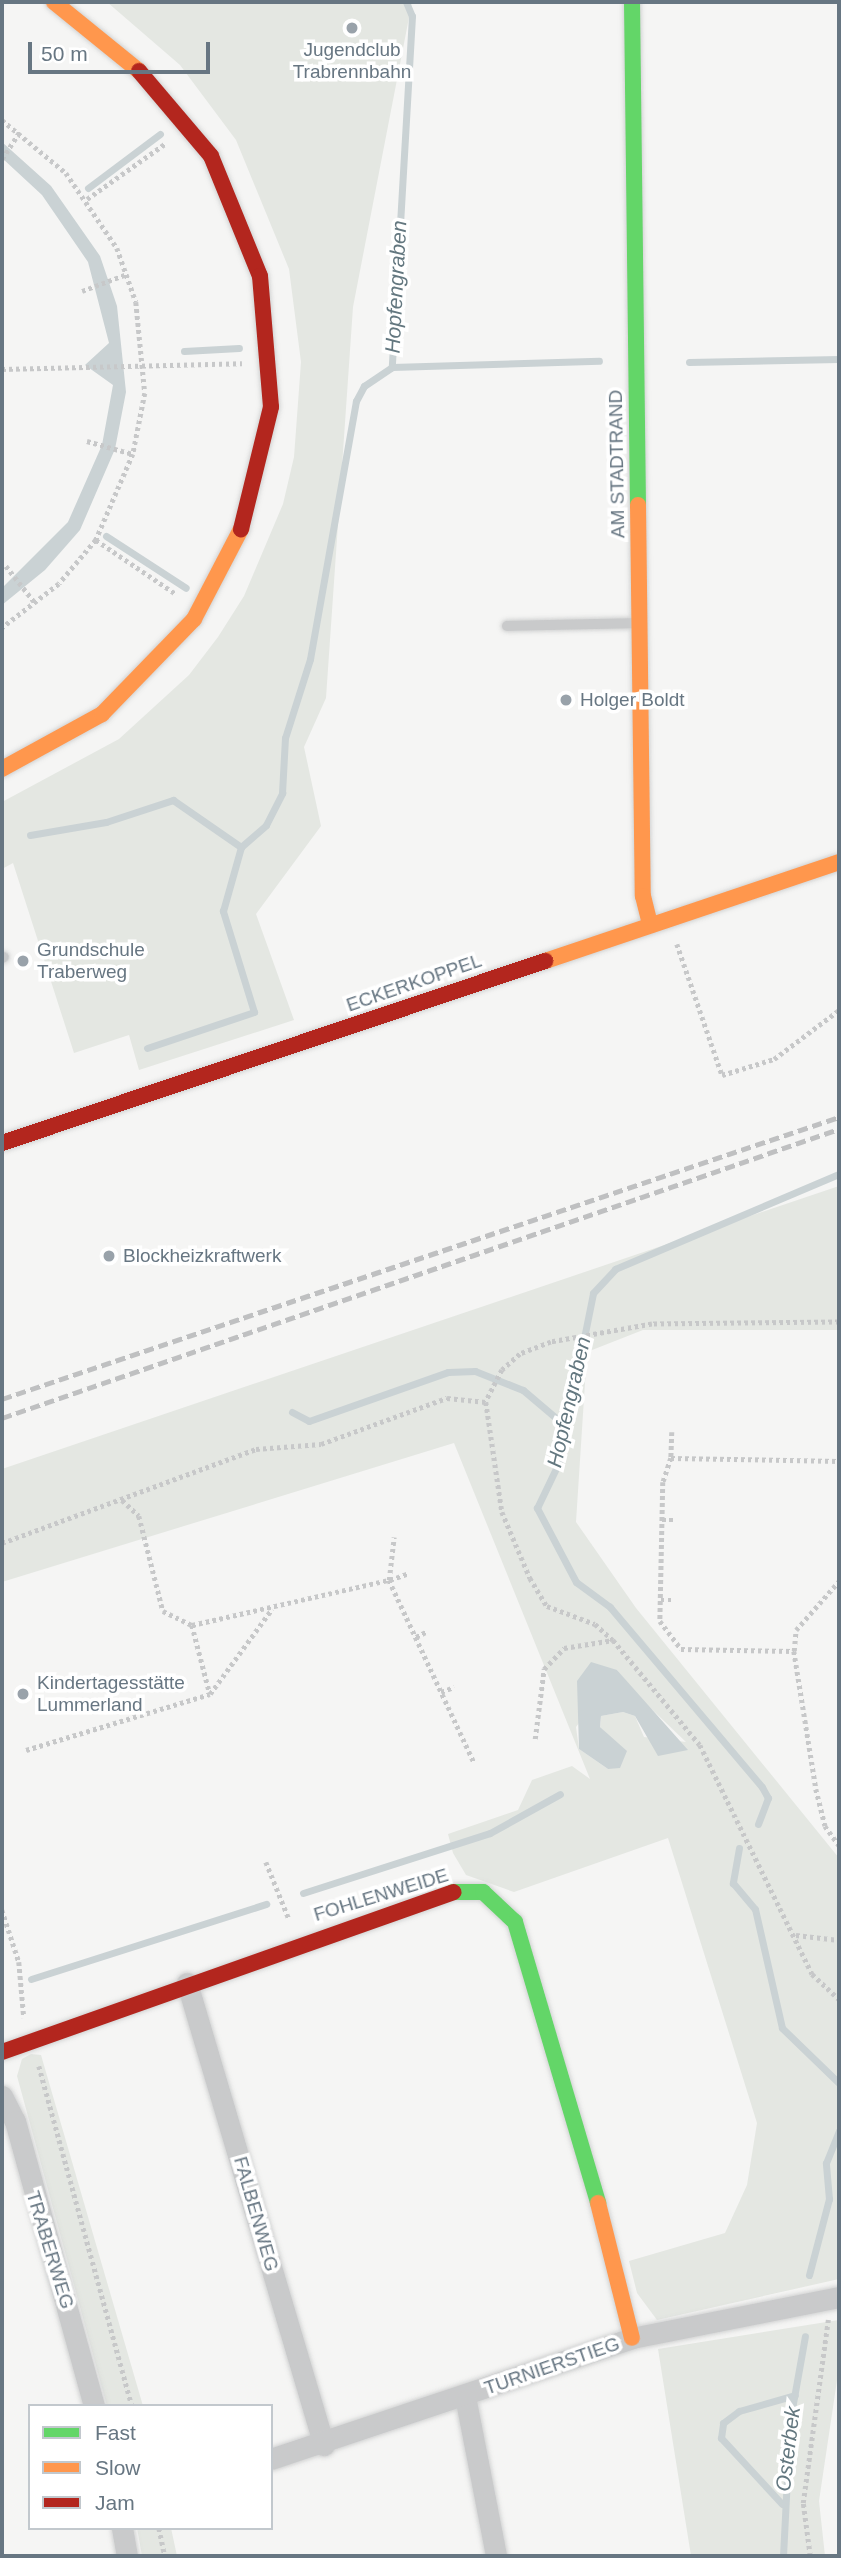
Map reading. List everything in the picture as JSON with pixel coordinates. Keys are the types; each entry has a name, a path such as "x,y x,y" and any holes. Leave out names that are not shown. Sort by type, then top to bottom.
{"street":[{"path":"2,769 102,714 166,654 200,610 254,495 272,363 248,234 191,126 127,55 54,2"},
{"name":"AM STADTRAND","path":"632,2 643,897 650,925"},
{"name":"ECKERKOPPEL","path":"2,1143 839,862"},
{"name":"FOHLENWEIDE","path":"2,2052 298,1942 451,1892 482,1892 505,1906 569,2090 632,2338"},
{"name":"FALBENWEG","path":"187,1983 324,2445"},
{"name":"TRABERWEG","path":"2,2096 15,2121 93,2404"},
{"name":"TURNIERSTIEG","path":"273,2458 324,2445 632,2338 835,2297"},
{"path":"465,2396 496,2556"},
{"path":"122,2530 127,2556"}],"lane":[{"path":"507,626 640,623"}],"path":[{"path":"2,120 20,131 87,199 127,274 145,365 133,454 96,540 36,604 2,628"},
{"path":"87,199 191,126"},
{"path":"2,159 20,131"},
{"path":"82,291 127,274"},
{"path":"2,369 272,363"},
{"path":"87,441 133,454"},
{"path":"96,540 200,610"},
{"path":"6,566 36,604"},
{"path":"668,919 722,1075 774,1059 839,1010"},
{"path":"839,1322 652,1324 551,1342 520,1354 502,1370 486,1402 502,1512 530,1578 547,1606 596,1624 613,1640 700,1745 796,1936 812,1974 839,1998"},
{"path":"2,1543 256,1448 321,1444 447,1398 486,1402"},
{"path":"672,1432 662,1520 661,1600 664,1634 690,1653 794,1651"},
{"path":"671,1458 839,1461"},
{"path":"122,1500 139,1516 163,1611 192,1625 273,1608 410,1573"},
{"path":"662,1520 673,1520"},
{"path":"394,1537 389,1580 474,1762"},
{"path":"839,1581 796,1630 794,1651 816,1789 825,1826 839,1844"},
{"path":"661,1600 672,1600"},
{"path":"26,1750 210,1694 273,1608"},
{"path":"192,1625 210,1694"},
{"path":"416,1637 428,1632"},
{"path":"535,1739 544,1669 564,1648 613,1640"},
{"path":"441,1692 454,1687"},
{"path":"266,1862 298,1942"},
{"path":"2,1910 19,1962 31,2040 131,2404"},
{"path":"796,1936 839,1940"},
{"path":"810,2556 803,2503 835,2297"},
{"path":"159,2530 165,2556"}],"shaded area":[{"path":"107,2 412,2 353,307 326,698 304,747 321,826 256,914 294,1020 139,1070 129,1035 74,1053 13,863 2,869 2,802 119,739 189,675 218,637 244,596 283,504 294,457 301,362 289,269 236,140 180,65"},
{"path":"2,142 51,186 100,256 117,306 126,392 115,449 80,530 45,570 2,605 2,588 68,522 102,445 113,385 85,365 109,343 88,262 42,195 2,158"},
{"path":"839,1186 839,1330 643,1330 587,1352 576,1522 636,1608 839,1858 839,2279 657,2320 637,2293 629,2261 725,2233 747,2185 757,2123 668,1838 514,1892 466,1875 453,1853 448,1834 518,1810 532,1780 572,1766 590,1779 454,1443 2,1582 2,1469","holes":["617,1670 640,1698 686,1742 644,1737 635,1716 623,1712 601,1716 600,1727 609,1736 608,1769 579,1749 576,1727"]},
{"path":"591,1662 617,1670 688,1750 658,1756 635,1716 623,1712 601,1716 600,1727 627,1751 620,1768 608,1769 579,1749 577,1681"},
{"path":"31,2054 41,2055 142,2404 106,2404 17,2076 22,2059"},
{"path":"839,2320 839,2367 819,2501 825,2556 691,2556 658,2349"},
{"path":"137,2530 171,2530 177,2556 142,2556"}],"waterway":[{"name":"Hopfengraben","path":"406,2 412,16 392,367 599,361"},
{"path":"88,188 160,134"},
{"path":"184,351 239,348"},
{"name":"Hopfengraben","path":"689,362 839,359"},
{"path":"147,1048 254,1012 223,911 241,847 266,825 282,793 285,738 310,659 356,401 364,386 392,367"},
{"path":"106,536 186,588"},
{"path":"30,835 106,822 173,800 241,847"},
{"name":"Hopfengraben","path":"758,1824 768,1798 762,1787 610,1607 576,1582 537,1508 559,1462 593,1293 615,1269 839,1174"},
{"path":"292,1412 309,1421 448,1372 475,1371 523,1390 563,1424"},
{"path":"303,1893 490,1833 560,1794"},
{"name":"Hopfengraben","path":"739,1848 733,1883 755,1909 782,2028 839,2083"},
{"path":"31,1979 266,1904"},
{"name":"Osterbek","path":"809,2275 829,2199 826,2163 839,2131"},
{"name":"Osterbek","path":"783,2556 790,2420 805,2336"},
{"name":"Osterbek","path":"782,2504 721,2438 723,2423 739,2411 795,2395"}],"railway":[{"path":"2,1399 839,1117"},
{"path":"2,1418 839,1129"}],"traffic: fast":[{"path":"632,2 638,505"},
{"path":"453,1892 483,1892 515,1922 598,2203"}],"traffic: slow":[{"path":"54,2 139,71"},
{"path":"638,505 643,896 650,925"},
{"path":"2,769 102,714 194,619 241,529"},
{"path":"545,961 839,862"},
{"path":"598,2203 632,2338"}],"traffic: jam":[{"path":"139,71 211,156 260,276 271,407 241,529"},
{"path":"2,1143 545,961"},
{"path":"2,2052 453,1892"}],"place":[{"name":"Jugendclub Trabrennbahn","path":"352,28"},
{"name":"Holger Boldt","path":"566,700"},
{"name":"Grundschule Traberweg","path":"23,961"},
{"name":"Blockheizkraftwerk","path":"109,1256"},
{"name":"Kindertagesstätte Lummerland","path":"23,1694"}]}
